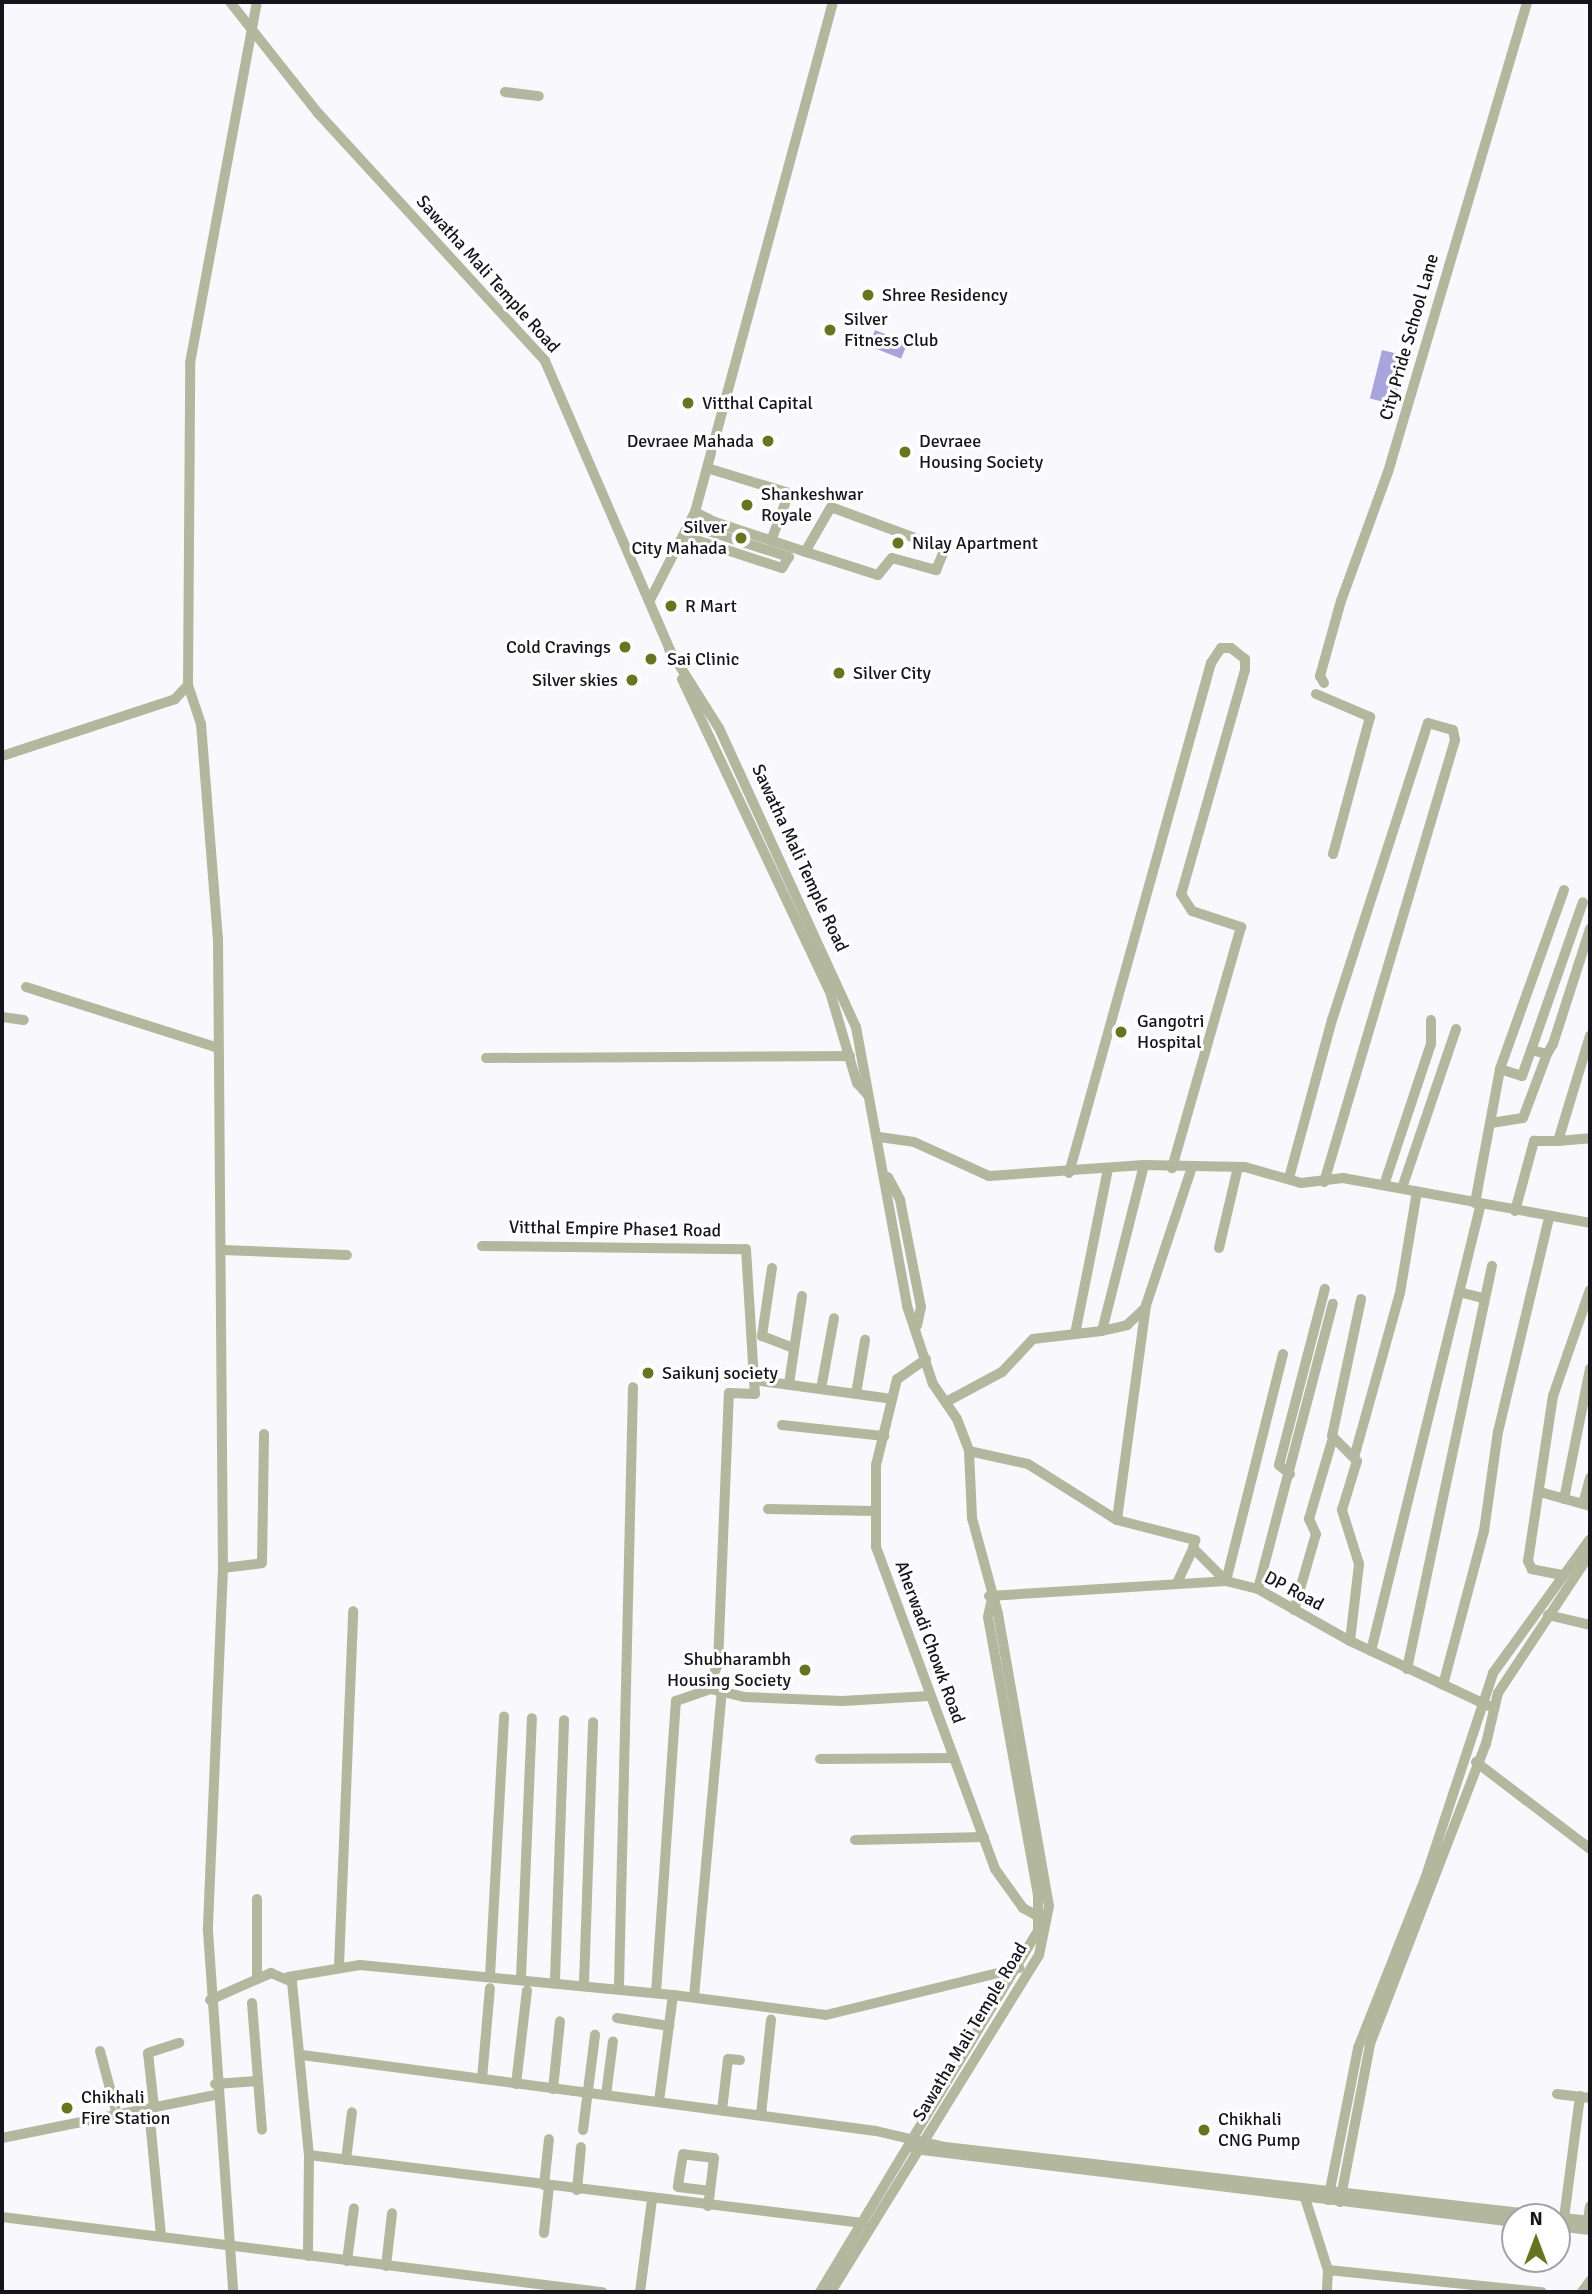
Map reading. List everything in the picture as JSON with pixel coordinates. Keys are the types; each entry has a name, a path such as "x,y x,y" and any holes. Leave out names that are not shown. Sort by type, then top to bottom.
{"street":[{"name":"Sawatha Mali Temple Road","path":"230,2 254,35 545,361 669,649 830,992 857,1083 867,1094"},
{"path":"233,2292 226,2245 210,2000 223,1567 222,1250 218,939 204,755 188,685 190,363 254,35 257,2"},
{"path":"650,600 693,519 833,2"},
{"name":"City Pride School Lane","path":"1322,681 1527,2"},
{"path":"505,92 539,96"},
{"path":"707,468 807,498"},
{"path":"771,541 789,493"},
{"path":"693,519 715,522 805,552 882,575 892,558 936,570 945,549 831,507 805,552"},
{"path":"684,536 782,569 789,557 693,519"},
{"path":"1069,1173 1211,663 1221,648 1231,648 1245,659 1245,670 1181,894 1192,911 1241,928 1172,1168"},
{"name":"Sawatha Mali Temple Road","path":"669,649 719,728 841,988 862,1053 867,1094 888,1177 907,1306 917,1326 926,1359 969,1451 972,1518 990,1600 1001,1627 1045,1919 1039,1955 820,2292"},
{"path":"2,756 175,699 188,685"},
{"path":"1316,694 1370,717 1333,854"},
{"path":"1289,1178 1332,1020 1428,723 1453,730 1455,740 1324,1182"},
{"path":"1371,1651 1459,1292 1478,1204 1500,1069 1564,890"},
{"path":"1500,1069 1522,1076 1583,902"},
{"path":"1491,1123 1523,1118 1590,929"},
{"path":"26,987 218,1048"},
{"path":"2,1017 24,1020"},
{"path":"1384,1185 1431,1044 1431,1020"},
{"path":"1402,1188 1456,1030"},
{"path":"1558,1141 1590,1036"},
{"path":"1531,1050 1547,1054"},
{"path":"486,1058 850,1056"},
{"path":"879,1137 914,1142 981,1175 1069,1173 1144,1166 1238,1167 1324,1182 1343,1178 1549,1218 1590,1223"},
{"path":"1515,1211 1534,1141 1590,1138"},
{"path":"1102,1331 1144,1166"},
{"path":"1117,1520 1145,1308 1192,1167"},
{"path":"1219,1248 1238,1167"},
{"path":"1075,1334 1108,1169"},
{"path":"1350,1641 1359,1564 1342,1510 1400,1293 1417,1191"},
{"path":"1443,1685 1484,1531 1498,1432 1549,1218"},
{"name":"Vitthal Empire Phase1 Road","path":"482,1246 748,1251 754,1380"},
{"path":"222,1250 347,1255"},
{"path":"1407,1669 1483,1298 1492,1266"},
{"path":"772,1268 762,1336 794,1348"},
{"path":"1290,1474 1279,1465 1325,1289"},
{"path":"1562,1575 1529,1565 1553,1396 1590,1290"},
{"path":"1459,1292 1483,1298"},
{"path":"789,1384 802,1296"},
{"path":"1294,1610 1316,1534 1309,1519 1332,1441 1361,1299"},
{"path":"1258,1589 1333,1304"},
{"path":"946,1402 1002,1371 1033,1339 1102,1331 1127,1325 1145,1308"},
{"path":"821,1389 834,1318"},
{"path":"856,1394 864,1340"},
{"path":"1226,1581 1283,1354"},
{"name":"Aherwadi Chowk Road","path":"926,1359 897,1379 884,1436 875,1511 876,1547 930,1696 1006,1888 1045,1919"},
{"path":"1564,1499 1590,1369"},
{"path":"707,1689 715,1672 729,1393 755,1394 754,1380 892,1399"},
{"path":"619,1986 633,1387"},
{"path":"782,1425 884,1436"},
{"path":"223,1567 262,1563 264,1434"},
{"path":"1332,1441 1355,1454"},
{"path":"969,1451 1028,1464 1117,1520 1195,1540 1177,1583"},
{"path":"1540,1492 1587,1505 1590,1478"},
{"path":"768,1508 875,1511"},
{"path":"1328,2196 1363,2032 1470,1753 1493,1673 1590,1539"},
{"path":"1193,1548 1226,1581"},
{"path":"1341,2197 1370,2044 1478,1765 1495,1709 1522,1651 1590,1553"},
{"name":"DP Road","path":"990,1600 1226,1581 1258,1589 1350,1641 1495,1709"},
{"path":"340,1966 353,1611"},
{"path":"1548,1615 1590,1625"},
{"path":"656,1993 675,1708 688,1692 707,1689 828,1700 930,1696"},
{"path":"694,1997 722,1690"},
{"path":"490,1976 503,1716"},
{"path":"521,1978 532,1718"},
{"path":"555,1980 564,1720"},
{"path":"584,1983 593,1722"},
{"path":"1470,1753 1478,1765 1590,1849"},
{"path":"820,1759 954,1758"},
{"path":"855,1840 984,1837"},
{"path":"257,1899 257,1978"},
{"name":"Sawatha Mali Temple Road","path":"831,2292 1045,1919"},
{"path":"210,2000 257,1978 288,1977 340,1966 619,1986 826,2015 1019,1968"},
{"path":"288,1977 302,2055 309,2155 308,2256"},
{"path":"482,2079 491,1988"},
{"path":"516,2084 527,1991"},
{"path":"659,2101 673,1995"},
{"path":"253,2003 262,2130"},
{"path":"617,2018 669,2026"},
{"path":"761,2115 771,2020"},
{"path":"553,2089 560,2021"},
{"path":"583,2130 595,2035"},
{"path":"606,2095 613,2041"},
{"path":"161,2236 148,2053 179,2043"},
{"path":"100,2051 117,2115"},
{"path":"302,2055 761,2115 916,2145 1305,2198 1328,2196"},
{"path":"718,2109 728,2059 740,2060"},
{"path":"2,2138 151,2108 258,2081"},
{"path":"718,2085 718,2109"},
{"path":"1557,2094 1585,2097 1565,2203"},
{"path":"346,2160 352,2112"},
{"path":"544,2233 549,2139"},
{"path":"916,2145 1501,2215"},
{"path":"577,2190 581,2147"},
{"path":"708,2206 715,2158 682,2154 678,2187 710,2191"},
{"path":"309,2155 652,2200 863,2223"},
{"path":"1341,2197 1501,2220"},
{"path":"1305,2198 1328,2270 1327,2292"},
{"path":"640,2292 652,2200"},
{"path":"1571,2223 1590,2224 1590,2206"},
{"path":"347,2261 354,2208"},
{"path":"386,2266 392,2213"},
{"path":"2,2217 489,2279 505,2287 602,2292"},
{"path":"1328,2270 1542,2292"},
{"path":"487,2292 489,2279"},
{"path":"1581,2292 1590,2281"}],"shaded area":[{"path":"875,330 907,343 901,359 869,346"},
{"path":"1382,350 1406,356 1394,405 1370,399"}],"place":[{"name":"Shree Residency","path":"868,295"},
{"name":"Silver Fitness Club","path":"830,330"},
{"name":"Vitthal Capital","path":"688,403"},
{"name":"Devraee Mahada","path":"768,441"},
{"name":"Devraee Housing Society","path":"905,452"},
{"name":"Shankeshwar Royale","path":"747,505"},
{"name":"Silver City Mahada","path":"741,538"},
{"name":"Nilay Apartment","path":"898,543"},
{"name":"R Mart","path":"671,606"},
{"name":"Cold Cravings","path":"625,647"},
{"name":"Sai Clinic","path":"651,659"},
{"name":"Silver City","path":"839,673"},
{"name":"Silver skies","path":"632,680"},
{"name":"Gangotri Hospital","path":"1121,1032"},
{"name":"Saikunj society","path":"648,1373"},
{"name":"Shubharambh Housing Society","path":"805,1670"},
{"name":"Chikhali Fire Station","path":"67,2108"},
{"name":"Chikhali CNG Pump","path":"1204,2130"}]}
